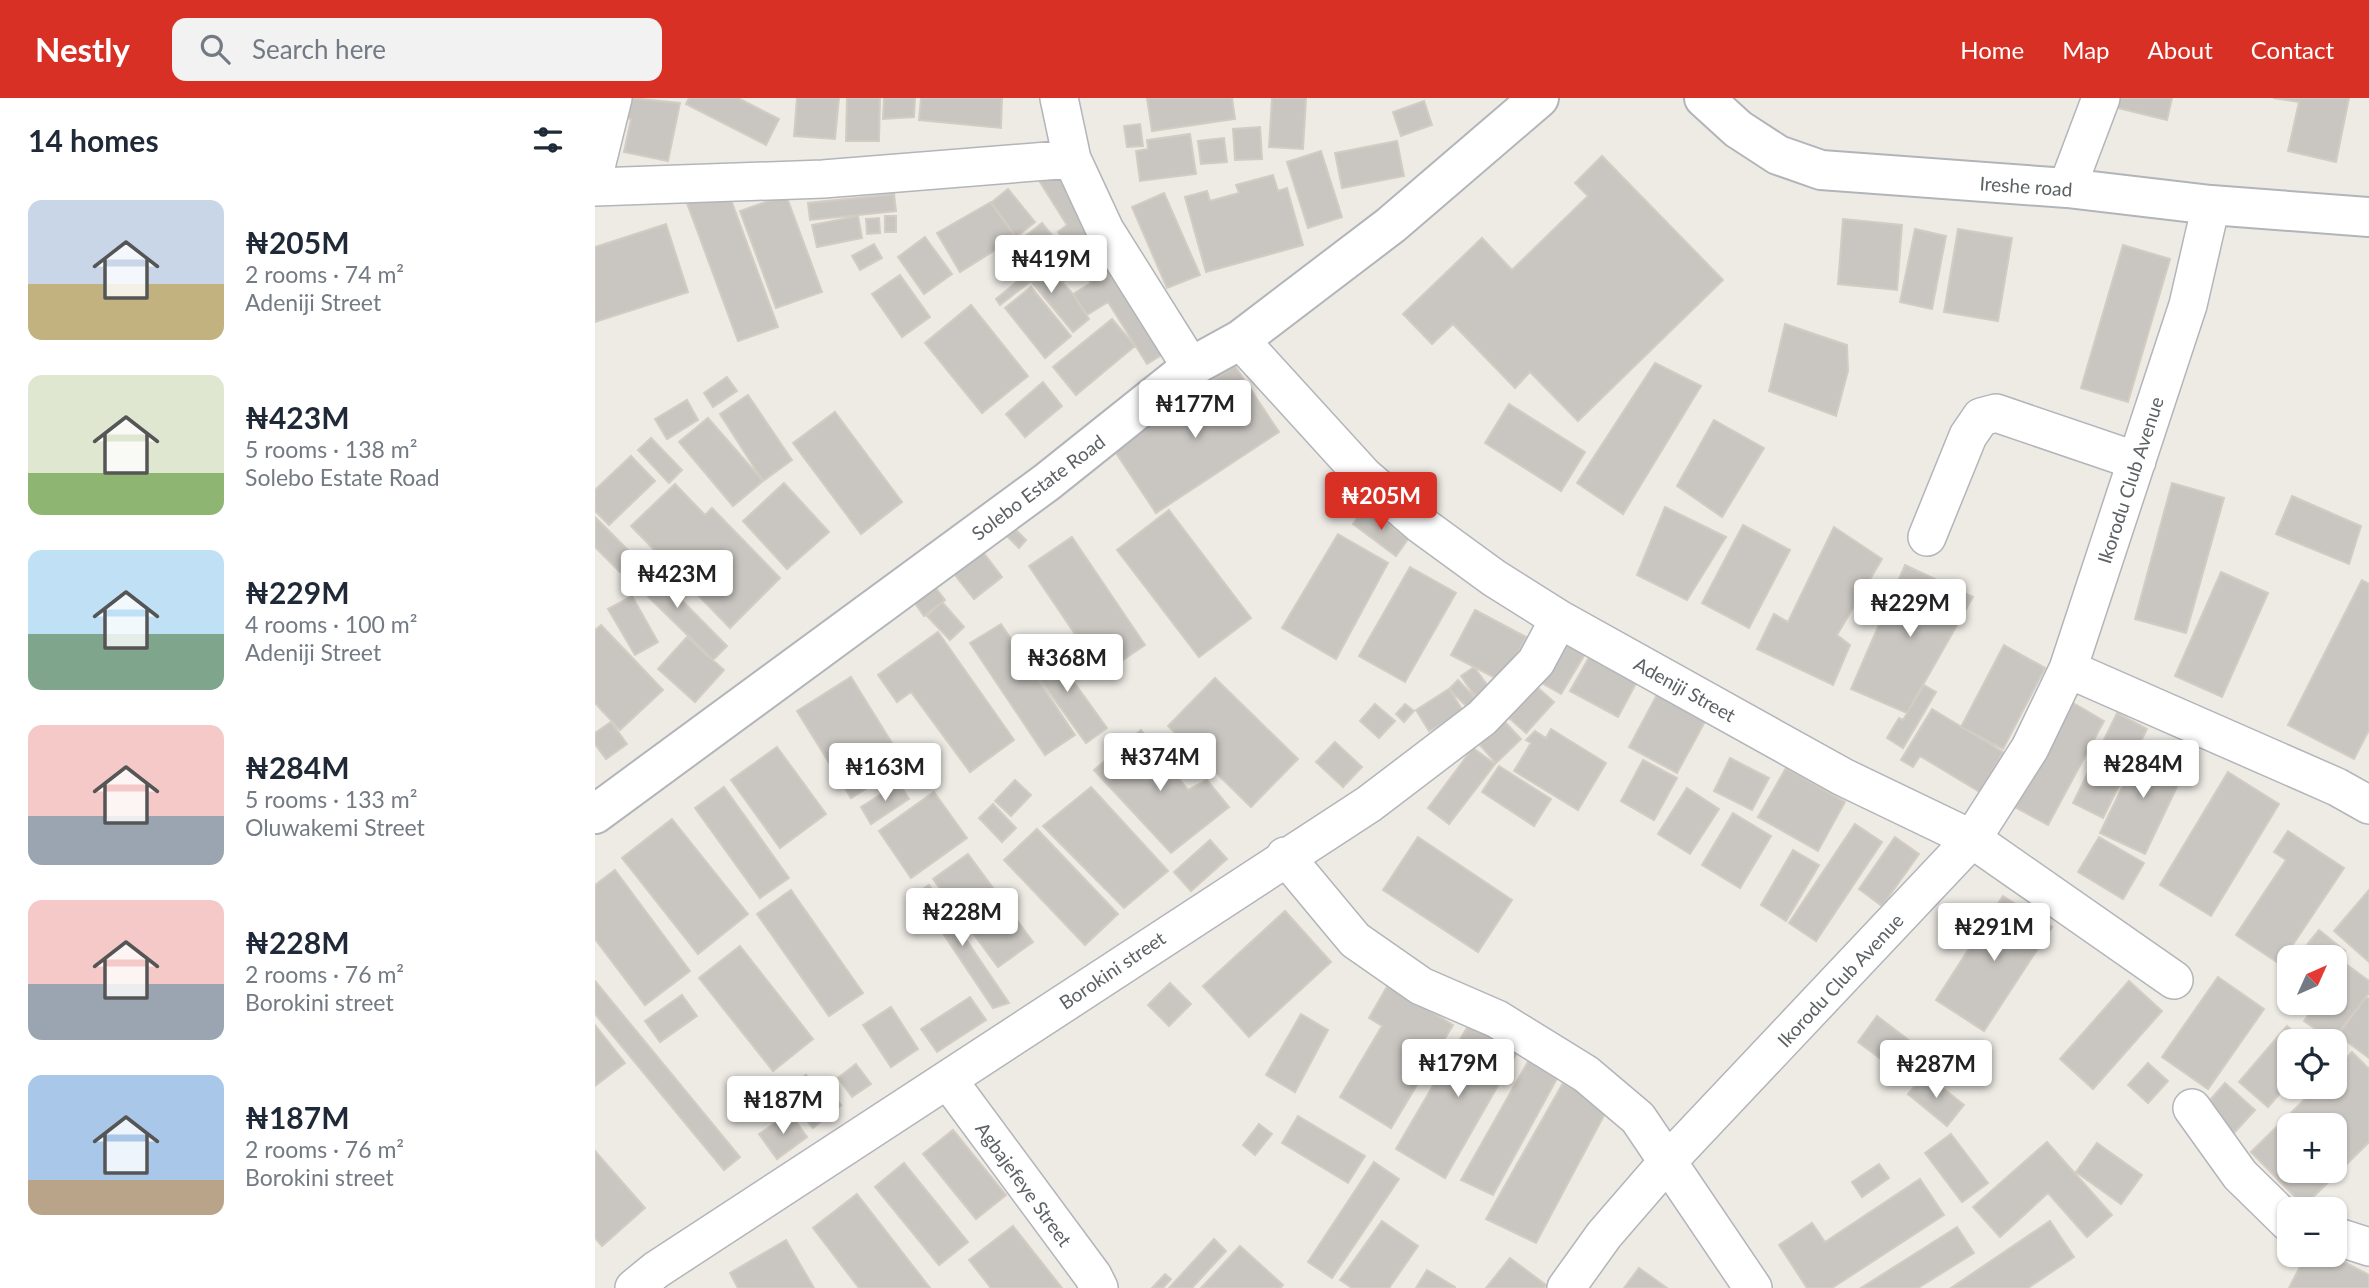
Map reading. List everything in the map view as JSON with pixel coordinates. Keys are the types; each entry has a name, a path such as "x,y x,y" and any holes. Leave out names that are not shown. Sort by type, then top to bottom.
{"street":[{"path":"595,171 613,98"},
{"path":"1059,98 1072,159 1118,254 1191,367"},
{"name":"Solebo Estate Road","path":"595,814 1047,482 1191,367 1240,340 1391,225 1539,98"},
{"name":"Ireshe road","path":"1704,98 1738,128 1778,155 1821,170 2067,188 2211,205 2369,217"},
{"path":"2067,188 2101,98"},
{"path":"595,187 823,179 1072,159"},
{"name":"Ikorodu Club Avenue","path":"1566,1288 1604,1235 1668,1161 1972,839 2030,748 2068,669 2188,305 2211,205"},
{"name":"Adeniji Street","path":"1240,340 1364,477 1441,539 1559,619 1843,777 1972,839 2173,980"},
{"path":"1927,537 1968,436 1981,417 1996,413 2137,461"},
{"name":"Borokini street","path":"634,1288 656,1270 1285,856 1369,804 1482,718 1536,662 1559,619"},
{"path":"2068,669 2337,787 2369,805"},
{"path":"1285,856 1355,940 1421,986 1497,1019 1586,1074 1638,1118 1753,1288"},
{"name":"Agbajefeye Street","path":"948,1080 1099,1288"},
{"path":"2192,1108 2240,1175 2277,1211"},
{"path":"2347,1241 2369,1247"}],"building":[{"path":"631,98 680,103 668,161 624,152 631,119 627,118"},
{"path":"689,98 738,98 779,119 766,145 686,104"},
{"path":"797,98 839,98 835,139 794,136"},
{"path":"847,98 880,98 879,141 846,141"},
{"path":"884,98 915,98 914,117 883,119"},
{"path":"921,98 1002,98 1001,128 919,120"},
{"path":"1147,98 1232,98 1235,119 1152,131"},
{"path":"1272,98 1306,98 1303,149 1269,147"},
{"path":"2121,98 2172,98 2167,120 2118,108"},
{"path":"2273,98 2349,98 2336,162 2288,151 2299,102"},
{"path":"1424,101 1432,125 1401,136 1393,112"},
{"path":"1140,124 1143,146 1127,147 1124,126"},
{"path":"1260,127 1262,159 1235,160 1233,129"},
{"path":"1190,134 1196,174 1140,181 1136,151 1148,149 1147,140"},
{"path":"1224,138 1227,162 1201,164 1198,141"},
{"path":"1397,141 1404,176 1342,188 1335,153"},
{"path":"1321,151 1342,217 1308,228 1287,162"},
{"path":"1602,156 1723,280 1578,421 1530,372 1515,388 1453,324 1432,344 1403,314 1482,238 1512,270 1588,196 1575,183"},
{"path":"1056,172 1170,350 1147,364 1108,302 1087,315 1073,294 1091,283 1058,232 1067,225 1040,182"},
{"path":"1273,175 1278,191 1287,188 1303,245 1206,272 1185,197 1207,191 1210,201 1239,193 1236,185"},
{"path":"727,189 778,327 738,341 687,203"},
{"path":"1008,189 1035,222 1016,237 991,203"},
{"path":"1164,193 1200,275 1167,288 1132,207"},
{"path":"894,194 896,211 810,220 808,203"},
{"path":"786,195 822,292 776,308 740,211"},
{"path":"991,202 1016,237 960,272 937,233"},
{"path":"858,216 862,238 817,247 812,225"},
{"path":"885,216 896,216 896,232 885,232"},
{"path":"879,218 880,233 867,234 866,219"},
{"path":"1843,219 1902,225 1897,290 1838,284"},
{"path":"1042,223 1079,269 1064,281 1027,235"},
{"path":"666,224 688,292 595,322 595,247"},
{"path":"1915,229 1946,236 1932,309 1900,302"},
{"path":"1958,229 2012,238 1998,321 1944,312"},
{"path":"925,237 952,274 924,294 898,257"},
{"path":"874,244 882,258 860,270 852,256"},
{"path":"2123,245 2170,259 2128,402 2081,388"},
{"path":"1042,261 1073,294 1089,319 1073,332 1031,281 1000,305 996,299"},
{"path":"900,275 930,317 902,337 872,294"},
{"path":"1031,287 1071,336 1045,358 1005,308"},
{"path":"971,305 1028,376 982,413 925,343"},
{"path":"1112,319 1135,346 1076,395 1053,367"},
{"path":"1785,324 1847,345 1848,371 1836,416 1769,391"},
{"path":"1655,363 1701,386 1623,514 1577,483"},
{"path":"1235,366 1279,432 1156,513 1112,447"},
{"path":"727,377 737,391 713,407 704,393"},
{"path":"1043,382 1062,406 1025,437 1006,414"},
{"path":"748,395 792,460 763,481 720,414"},
{"path":"687,400 698,420 667,439 655,419"},
{"path":"1509,404 1585,452 1561,491 1485,443"},
{"path":"835,412 902,502 861,534 793,443"},
{"path":"708,418 763,481 733,506 679,442"},
{"path":"1714,420 1764,448 1722,517 1677,486"},
{"path":"651,438 682,470 669,483 638,450"},
{"path":"631,456 655,481 609,525 595,511 595,490"},
{"path":"784,483 829,532 787,569 743,521"},
{"path":"2172,483 2224,498 2186,633 2135,619"},
{"path":"675,484 705,515 712,508 780,578 730,628 631,526"},
{"path":"2292,496 2361,526 2349,564 2276,534"},
{"path":"1365,507 1408,539 1396,556 1353,524"},
{"path":"1665,507 1726,537 1687,600 1637,575"},
{"path":"1169,510 1251,618 1199,657 1117,550"},
{"path":"595,517 635,557 620,572 595,547"},
{"path":"1009,523 1026,540 1019,548 1001,530"},
{"path":"1743,525 1790,550 1749,628 1702,603"},
{"path":"1834,527 1882,559 1837,635 1850,645 1833,685 1757,649 1774,614 1788,622"},
{"path":"1338,534 1388,563 1336,659 1282,628"},
{"path":"1072,537 1145,645 1102,674 1029,566"},
{"path":"980,548 1002,577 974,599 951,570"},
{"path":"643,561 727,646 713,660 628,577"},
{"path":"1905,565 1973,597 1907,713 1851,689"},
{"path":"1410,567 1456,593 1405,682 1359,656"},
{"path":"2221,572 2268,593 2222,697 2175,676"},
{"path":"2362,580 2369,584 2369,730 2354,759 2288,725"},
{"path":"932,583 945,600 924,616 912,599"},
{"path":"632,596 658,642 635,655 608,609"},
{"path":"942,602 964,627 950,640 927,616"},
{"path":"1475,610 1526,637 1503,682 1451,655"},
{"path":"1001,624 1075,735 1045,755 970,643"},
{"path":"601,625 663,690 620,730 595,703 595,630"},
{"path":"938,632 1014,740 970,772 911,692 897,702 878,675"},
{"path":"687,637 724,670 695,702 658,669"},
{"path":"1568,637 1588,649 1561,694 1540,682"},
{"path":"1047,645 1107,728 1086,743 1026,660"},
{"path":"2004,645 2045,668 2003,749 1961,727"},
{"path":"1592,652 1639,678 1618,717 1570,691"},
{"path":"1474,667 1488,686 1475,696 1461,676"},
{"path":"851,677 905,764 851,798 797,711"},
{"path":"1215,678 1298,759 1251,807 1168,726"},
{"path":"1458,680 1478,701 1469,709 1449,689"},
{"path":"1924,685 1936,692 1903,748 1887,738 1899,718 1903,720"},
{"path":"1537,687 1554,702 1526,733 1509,718"},
{"path":"1449,689 1463,711 1429,731 1416,710"},
{"path":"1659,691 1708,716 1677,773 1629,747"},
{"path":"2070,701 2104,721 2048,825 2013,806"},
{"path":"1375,704 1395,721 1379,738 1360,721"},
{"path":"1405,704 1414,711 1404,722 1396,714"},
{"path":"1932,709 2003,752 1980,792 1920,756 1913,767 1901,760"},
{"path":"2117,713 2147,729 2103,818 2073,803"},
{"path":"1504,721 1521,739 1496,763 1480,745"},
{"path":"611,722 627,744 606,759 595,744 595,733"},
{"path":"1551,729 1606,763 1578,810 1514,771 1531,743 1526,740 1535,731 1546,738"},
{"path":"1141,730 1188,790 1207,780 1229,807 1171,853 1094,770"},
{"path":"1335,742 1362,767 1343,787 1316,762"},
{"path":"2142,746 2186,768 2145,854 2100,833"},
{"path":"777,747 826,814 780,848 731,780"},
{"path":"1473,748 1495,764 1449,824 1428,808"},
{"path":"1730,758 1769,778 1752,810 1714,791"},
{"path":"1643,760 1677,778 1654,820 1621,801"},
{"path":"1499,766 1551,799 1534,826 1482,792"},
{"path":"1786,768 1845,802 1818,851 1758,817"},
{"path":"2228,772 2279,804 2211,916 2160,885"},
{"path":"1015,780 1031,795 1011,816 995,801"},
{"path":"899,783 909,799 871,824 861,807"},
{"path":"724,787 789,878 760,898 695,808"},
{"path":"1091,787 1168,871 1124,908 1043,826"},
{"path":"1687,788 1719,809 1690,854 1658,834"},
{"path":"934,792 967,838 911,878 879,831"},
{"path":"993,804 1016,828 1002,842 979,818"},
{"path":"1733,813 1771,836 1740,888 1702,865"},
{"path":"672,819 748,914 698,954 622,858"},
{"path":"1855,824 1882,842 1816,941 1789,923"},
{"path":"1037,829 1118,914 1085,945 1004,860"},
{"path":"2288,831 2344,868 2293,945 2277,945 2277,962 2236,935 2286,860 2274,852"},
{"path":"1418,837 1512,900 1478,952 1383,890"},
{"path":"1895,837 1919,854 1882,906 1859,889"},
{"path":"2099,837 2144,863 2123,899 2078,872"},
{"path":"1210,840 1227,859 1191,891 1174,872"},
{"path":"1793,850 1819,865 1786,921 1761,905"},
{"path":"968,854 1033,942 998,967 933,879"},
{"path":"615,870 690,971 645,1005 595,939 595,885"},
{"path":"929,885 1009,1003 993,1008 916,893"},
{"path":"791,890 863,993 829,1016 757,914"},
{"path":"2369,890 2369,962 2334,931"},
{"path":"2003,896 2052,927 1984,1031 1936,1000"},
{"path":"1285,911 1331,962 1249,1037 1203,986"},
{"path":"2319,930 2338,945 2307,945"},
{"path":"740,946 813,1039 773,1071 699,978"},
{"path":"2347,965 2369,981 2369,993 2341,1029 2315,1029 2304,1021 2308,1015 2347,1015"},
{"path":"2218,977 2264,1009 2208,1089 2162,1057"},
{"path":"595,981 740,1157 724,1170 595,1014"},
{"path":"2129,981 2162,1011 2093,1089 2060,1059"},
{"path":"1170,983 1191,1004 1169,1026 1148,1005"},
{"path":"1388,985 1453,1025 1391,1128 1340,1097 1382,1026 1369,1018"},
{"path":"682,995 697,1016 660,1042 645,1021"},
{"path":"970,997 986,1020 937,1052 921,1029"},
{"path":"2366,997 2369,999 2369,1058 2347,1042 2347,1029 2342,1029"},
{"path":"891,1007 918,1049 891,1067 863,1025"},
{"path":"1301,1014 1328,1030 1295,1092 1266,1075"},
{"path":"1877,1016 1923,1051 1904,1076 1858,1042"},
{"path":"1472,1019 1520,1047 1445,1178 1396,1149"},
{"path":"595,1025 625,1063 595,1086"},
{"path":"2277,1038 2277,1097 2268,1107 2239,1082"},
{"path":"2352,1052 2369,1069 2369,1142 2347,1164 2347,1113 2291,1113 2305,1099 2347,1099 2347,1057"},
{"path":"1530,1058 1560,1073 1493,1195 1461,1180"},
{"path":"2148,1063 2168,1081 2148,1103 2128,1085"},
{"path":"856,1064 871,1084 852,1097 838,1078"},
{"path":"1925,1074 1964,1105 1947,1126 1908,1094"},
{"path":"806,1075 820,1093 827,1087 841,1105 813,1128 798,1110 805,1104 791,1087"},
{"path":"1563,1083 1608,1108 1536,1243 1486,1219"},
{"path":"2225,1083 2255,1110 2233,1134 2203,1108"},
{"path":"790,1113 807,1137 777,1159 759,1134"},
{"path":"1298,1116 1365,1156 1348,1183 1282,1143"},
{"path":"1259,1124 1272,1134 1255,1155 1243,1145"},
{"path":"2277,1126 2277,1178 2251,1152"},
{"path":"953,1130 1006,1195 976,1219 923,1154"},
{"path":"1951,1134 1988,1183 1962,1202 1925,1153"},
{"path":"2047,1142 2112,1215 2087,1237 2048,1193 2000,1237 1973,1207"},
{"path":"2097,1143 2142,1175 2121,1204 2076,1172"},
{"path":"595,1151 645,1208 602,1246 595,1238"},
{"path":"1374,1162 1399,1179 1332,1278 1308,1262"},
{"path":"904,1163 968,1242 939,1265 875,1187"},
{"path":"1879,1164 1889,1178 1862,1197 1852,1182"},
{"path":"1920,1179 1944,1215 1832,1288 1807,1288 1779,1245 1812,1223 1825,1242"},
{"path":"2281,1183 2327,1183 2313,1197 2295,1197"},
{"path":"857,1194 930,1288 859,1288 813,1228"},
{"path":"1382,1221 1418,1246 1389,1288 1352,1288 1340,1280"},
{"path":"2050,1221 2074,1257 2028,1288 1951,1288"},
{"path":"1013,1226 1062,1288 991,1288 969,1260"},
{"path":"1957,1227 1974,1253 1918,1288 1861,1288"},
{"path":"1214,1239 1226,1251 1192,1288 1169,1288"},
{"path":"786,1240 814,1288 738,1288 730,1273"},
{"path":"1240,1246 1283,1285 1280,1288 1201,1288"},
{"path":"1510,1258 1546,1285 1544,1288 1486,1288"},
{"path":"2347,1263 2369,1275 2369,1288 2289,1288 2300,1267 2347,1267"},
{"path":"1639,1268 1667,1288 1624,1288"},
{"path":"1427,1270 1455,1287 1455,1288 1416,1288"},
{"path":"1165,1274 1171,1279 1163,1288 1152,1288"}]}
